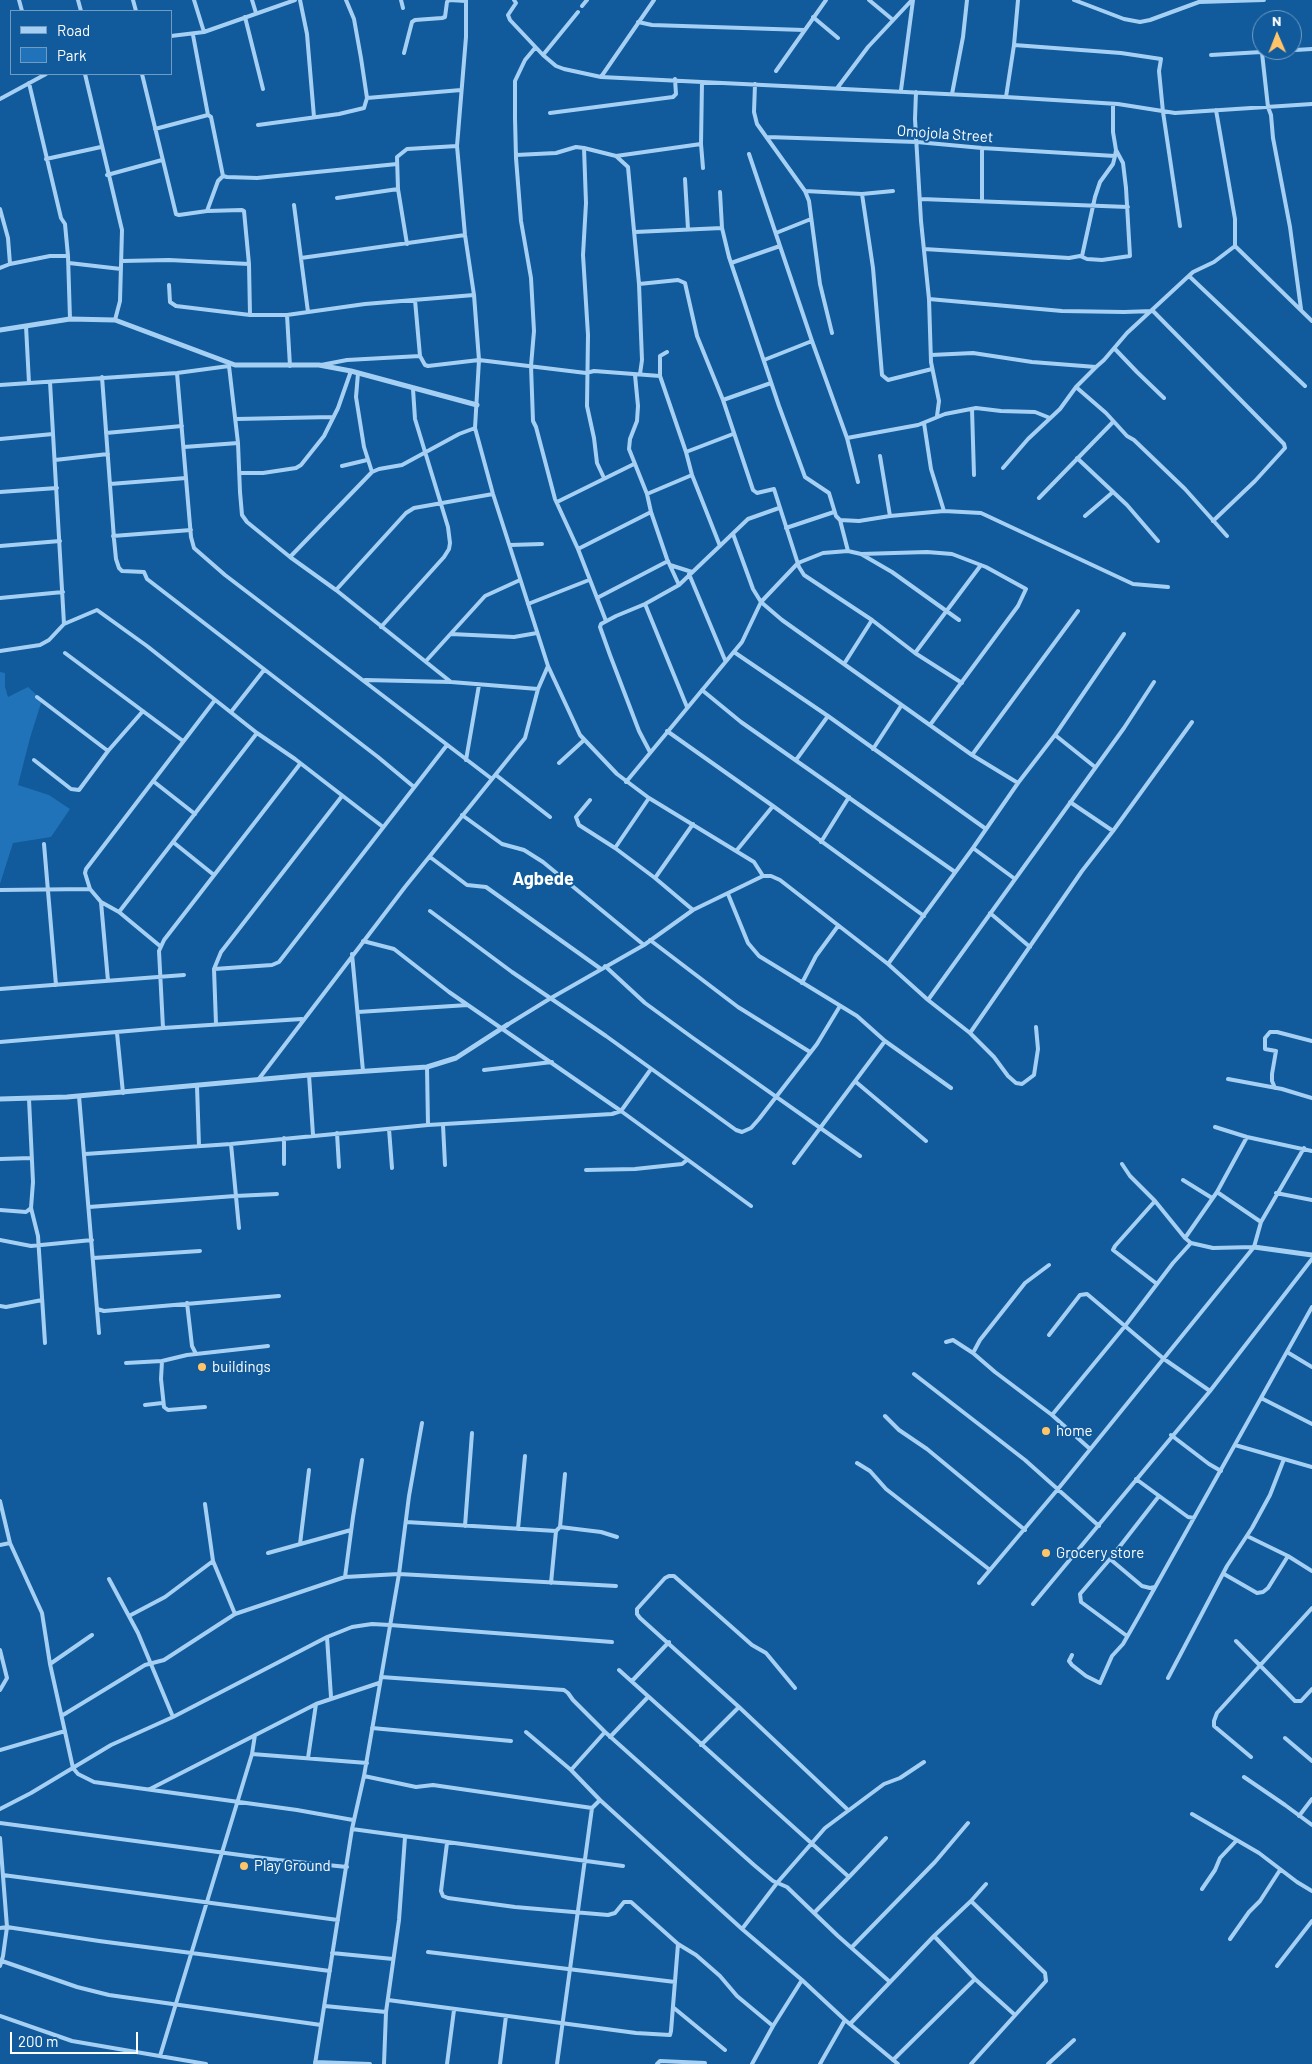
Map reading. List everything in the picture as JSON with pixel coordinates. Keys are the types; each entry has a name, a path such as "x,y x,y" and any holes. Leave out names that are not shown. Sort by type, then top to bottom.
{"street":[{"path":"194,0 204,32"},
{"path":"252,0 256,13"},
{"path":"172,36 193,35 204,32 295,0"},
{"path":"300,0 307,34 314,117"},
{"path":"258,125 361,110 367,98 354,19 346,0"},
{"path":"402,0 403,8"},
{"path":"404,53 412,22 442,18 444,17 447,2 451,0 466,0 466,36 457,146 465,235 474,295 479,360 475,428 493,494 548,666 583,741 626,782 648,798 737,850 754,862 763,876"},
{"path":"582,6 587,0"},
{"path":"602,77 654,0"},
{"path":"776,71 826,0"},
{"path":"869,0 893,20"},
{"path":"838,87 868,47 912,0"},
{"path":"901,90 912,0"},
{"path":"952,94 963,37 967,0"},
{"path":"1006,97 1014,45 1018,0"},
{"path":"1074,0 1124,19 1140,22 1199,2 1264,0"},
{"path":"516,1 508,15 510,20 535,48 556,66 602,77 901,90 1113,104 1163,112 1192,113 1312,104"},
{"path":"543,55 578,12"},
{"path":"246,17 263,89"},
{"path":"813,17 838,38"},
{"path":"638,22 652,25 804,30"},
{"path":"193,35 222,176 218,181 207,211"},
{"path":"1014,45 1121,53 1160,58 1162,62 1159,71 1163,112 1180,226"},
{"path":"535,48 525,60 516,81 516,155 521,221 531,278 534,331 531,366 533,421 557,502 606,621"},
{"path":"1211,55 1252,53"},
{"path":"1263,60 1268,108 1271,115 1273,138 1290,227 1301,309"},
{"path":"0,99 40,75"},
{"path":"85,75 122,230 120,301 115,320"},
{"path":"142,75 176,214 179,216 207,211 244,211 249,264 250,316"},
{"path":"550,113 673,97 676,94 675,79"},
{"path":"702,82 701,144 703,168"},
{"path":"29,83 61,218 65,224 70,319"},
{"path":"755,84 755,119 805,191 809,201 820,284 832,333"},
{"path":"367,98 461,90"},
{"path":"916,92 917,142 929,299 932,369 939,401 937,416"},
{"path":"924,249 1069,258 1082,256 1087,259 1102,260 1130,256 1128,207 1122,164 1116,150 1113,132 1113,104"},
{"path":"1216,110 1235,219 1235,246 1312,321"},
{"path":"155,129 208,115"},
{"name":"Omojola Street","path":"767,137 917,142 1115,156"},
{"path":"516,155 556,153 576,147 616,156 701,144"},
{"path":"407,244 398,189 397,157 407,149 457,146"},
{"path":"46,159 101,147"},
{"path":"584,148 586,202 583,255 588,335 586,373 588,417 594,438 597,463 604,478"},
{"path":"982,148 982,201"},
{"path":"1082,256 1100,182 1113,164 1116,150"},
{"path":"749,154 847,438 858,482"},
{"path":"616,156 628,167 639,284 642,360 638,375 637,421 629,444 634,464 647,494 651,512 669,563 679,585"},
{"path":"108,175 162,160"},
{"path":"222,176 257,178 397,164"},
{"path":"685,179 688,229"},
{"path":"337,198 398,189"},
{"path":"805,191 862,194 893,191"},
{"path":"720,192 722,228 731,263 771,383 805,477 829,493 834,512 840,520 848,551"},
{"path":"862,194 873,268 882,375 888,380 932,369"},
{"path":"921,199 1128,207"},
{"path":"294,204 308,312"},
{"path":"0,209 8,238 10,264"},
{"path":"776,233 811,219"},
{"path":"635,232 722,228"},
{"path":"301,258 465,235"},
{"path":"731,263 780,246"},
{"path":"1003,468 1065,404 1076,387 1115,349 1126,333 1199,268 1214,262 1235,246"},
{"path":"0,268 10,264 50,256 68,256"},
{"path":"122,261 169,260 249,264"},
{"path":"68,263 121,269"},
{"path":"1189,276 1305,386"},
{"path":"639,284 678,280 685,283 698,336 723,400 754,492 774,489 798,563 804,575 872,620 915,653 962,683"},
{"path":"169,285 170,302 176,306 250,316 287,315 474,295"},
{"path":"929,299 1062,311 1152,311 1284,444 1285,448 1256,482 1213,521"},
{"path":"415,300 420,356 425,365 428,366 479,360 586,373 594,371 660,376"},
{"path":"287,315 290,366"},
{"path":"0,330 70,319 115,320 235,364 318,365 347,360 420,356"},
{"path":"26,326 29,383"},
{"path":"764,360 812,341"},
{"path":"1115,349 1164,398"},
{"path":"667,352 660,356 660,376 692,475 720,546"},
{"path":"931,355 973,353 1032,362 1096,367"},
{"path":"0,386 177,373 235,364"},
{"path":"318,365 351,371 477,405"},
{"path":"229,366 236,419 240,492 244,519 451,682"},
{"path":"240,473 263,473 296,468 301,465 324,436 351,371"},
{"path":"177,373 194,548 224,575 492,779"},
{"path":"358,373 356,397 367,460 372,472"},
{"path":"102,378 113,536 116,559 120,569 144,572 147,579 357,740 414,787"},
{"path":"50,382 64,624"},
{"path":"723,400 771,383"},
{"path":"1076,387 1186,489 1227,536"},
{"path":"381,627 449,550 448,527 415,419 413,389"},
{"path":"847,438 924,423 937,416 972,409 1035,412 1050,418"},
{"path":"972,409 974,475"},
{"path":"236,419 333,417"},
{"path":"1039,498 1113,422"},
{"path":"924,423 930,469 944,511"},
{"path":"106,433 182,426"},
{"path":"290,557 372,472 378,469 402,465 459,434 475,428"},
{"path":"0,439 53,434"},
{"path":"686,452 733,434"},
{"path":"184,447 238,443"},
{"path":"55,460 108,454"},
{"path":"880,456 890,516"},
{"path":"1077,458 1127,505 1158,541"},
{"path":"342,466 367,460"},
{"path":"557,502 634,464"},
{"path":"647,494 692,475"},
{"path":"110,484 186,478"},
{"path":"0,492 57,488"},
{"path":"1085,516 1113,492"},
{"path":"336,590 406,513 414,508 493,494"},
{"path":"650,752 639,730 600,627 606,621 645,604 679,585 748,519 779,508"},
{"path":"840,520 859,521 944,511 981,513 1133,584 1168,587"},
{"path":"578,550 651,512"},
{"path":"786,528 834,512"},
{"path":"113,536 191,530"},
{"path":"733,534 753,589 760,602 901,706 972,755 1018,783"},
{"path":"0,546 60,541"},
{"path":"510,545 542,544"},
{"path":"626,782 725,660 734,652 746,635 760,602 798,563 823,554 848,551 861,554 943,553 961,556 1026,589 1026,592 962,683 930,725"},
{"path":"861,554 892,572 958,620"},
{"path":"669,563 690,573 725,660"},
{"path":"597,598 669,563"},
{"path":"915,653 981,565"},
{"path":"426,661 485,596 520,580"},
{"path":"528,604 589,580"},
{"path":"0,598 63,592"},
{"path":"645,604 687,707"},
{"path":"0,650 40,645 49,640 64,624 97,610 383,827"},
{"path":"972,755 1078,611"},
{"path":"844,664 872,620"},
{"path":"451,634 514,637 538,633"},
{"path":"888,964 1054,736 1124,634"},
{"path":"734,652 828,716 986,829"},
{"path":"65,654 184,741"},
{"path":"258,1080 352,954 525,738 538,689 548,666"},
{"path":"231,712 264,670"},
{"path":"364,680 451,682 538,689"},
{"path":"928,1000 1096,767 1154,682"},
{"path":"466,760 479,685"},
{"path":"702,690 741,722 955,872"},
{"path":"37,697 108,751"},
{"path":"160,946 119,912 101,902 90,889 85,876 86,869 215,700"},
{"path":"873,749 901,706"},
{"path":"34,760 72,789 81,788 108,751 143,711"},
{"path":"796,760 828,716"},
{"path":"970,1033 1082,871 1192,722"},
{"path":"667,731 924,916"},
{"path":"119,912 257,733"},
{"path":"1054,736 1096,767"},
{"path":"559,763 583,741"},
{"path":"214,969 272,965 279,962 448,745"},
{"path":"163,1028 160,946 300,764"},
{"path":"496,774 550,817"},
{"path":"153,781 195,814"},
{"path":"216,1024 214,969 221,952 342,796"},
{"path":"821,842 849,796"},
{"path":"615,848 648,798"},
{"path":"590,800 576,817 577,822 656,878 693,910"},
{"path":"1070,802 1113,831"},
{"path":"737,850 773,806"},
{"path":"462,815 502,844 524,850 543,862 644,945"},
{"path":"656,878 693,824"},
{"path":"172,842 214,875"},
{"path":"44,844 56,985"},
{"path":"973,848 1015,879"},
{"path":"430,856 466,885 486,887 600,969"},
{"path":"0,1100 123,1093 309,1075 426,1067 456,1058 551,998 644,945 693,910 763,876 771,876 780,880 888,964 928,1000 970,1033 1016,1083 1022,1084 1034,1075 1038,1050 1036,1027"},
{"path":"0,890 90,889"},
{"path":"728,894 752,950 857,1016 886,1041 951,1088"},
{"path":"101,902 108,981"},
{"path":"430,911 512,972 736,1130 742,1132 751,1128 776,1096 810,1052 840,1006"},
{"path":"990,913 1030,947"},
{"path":"802,983 816,956 838,926"},
{"path":"650,940 738,1007 810,1052"},
{"path":"363,941 394,949 468,1005 505,1027 751,1206"},
{"path":"352,954 363,1071"},
{"path":"605,966 645,1003 860,1156"},
{"path":"0,989 184,975"},
{"path":"358,1012 468,1005"},
{"path":"0,1042 163,1028 302,1019"},
{"path":"1275,1088 1272,1074 1276,1051 1265,1049 1265,1038 1270,1032 1277,1032 1312,1040"},
{"path":"117,1033 123,1093"},
{"path":"794,1163 886,1041"},
{"path":"484,1070 552,1062"},
{"path":"426,1067 428,1125"},
{"path":"85,1154 231,1144 428,1125 608,1114 621,1111 652,1069"},
{"path":"309,1075 313,1135"},
{"path":"1228,1078 1312,1098"},
{"path":"856,1082 926,1141"},
{"path":"198,1086 199,1146"},
{"path":"80,1096 99,1333"},
{"path":"29,1098 33,1182 31,1208 38,1236 45,1343"},
{"path":"443,1125 445,1165"},
{"path":"1215,1127 1247,1137 1312,1150"},
{"path":"389,1129 392,1168"},
{"path":"337,1133 340,1167"},
{"path":"1185,1238 1217,1192 1247,1137"},
{"path":"284,1138 284,1164"},
{"path":"231,1144 239,1228"},
{"path":"979,1583 1025,1530 1254,1247 1261,1222 1276,1193 1304,1148"},
{"path":"0,1158 31,1158"},
{"path":"586,1170 635,1169 682,1164 687,1160"},
{"path":"1122,1164 1130,1176 1155,1201 1185,1238 1192,1243 1213,1248 1254,1247 1312,1255"},
{"path":"1184,1180 1212,1198"},
{"path":"1217,1192 1261,1222"},
{"path":"1276,1193 1312,1200"},
{"path":"88,1207 277,1194"},
{"path":"1155,1201 1113,1250 1157,1284"},
{"path":"0,1210 26,1212 31,1208"},
{"path":"0,1240 38,1246 92,1240"},
{"path":"1052,1415 1192,1243"},
{"path":"94,1258 200,1251"},
{"path":"1033,1604 1099,1526 1171,1435 1210,1391 1312,1259"},
{"path":"973,1353 980,1340 1025,1283 1049,1265"},
{"path":"1048,1336 1080,1295 1084,1294 1089,1296 1164,1359 1210,1391"},
{"path":"97,1309 104,1311 279,1296"},
{"path":"0,1306 6,1307 42,1300"},
{"path":"187,1303 192,1346 196,1354"},
{"path":"1072,1655 1069,1661 1072,1665 1086,1676 1100,1683 1112,1656 1127,1636 1156,1586 1312,1307"},
{"path":"946,1342 953,1340 973,1353 1052,1415 1090,1449"},
{"path":"187,1355 192,1346"},
{"path":"126,1363 162,1361 187,1355 268,1346"},
{"path":"1287,1352 1312,1367"},
{"path":"162,1361 162,1403 164,1407 168,1410 205,1407"},
{"path":"914,1374 994,1435 1099,1526"},
{"path":"1261,1398 1312,1424"},
{"path":"145,1405 162,1403"},
{"path":"885,1416 899,1430 927,1449 1025,1530"},
{"path":"370,2064 315,2063 352,1829 364,1776 399,1574 422,1423"},
{"path":"465,1526 472,1433"},
{"path":"1171,1435 1221,1471"},
{"path":"1236,1445 1312,1468"},
{"path":"518,1529 525,1456"},
{"path":"1168,1678 1227,1566 1247,1536 1270,1494 1284,1459"},
{"path":"345,1577 362,1460"},
{"path":"857,1463 870,1471 886,1489 990,1570"},
{"path":"300,1544 308,1470"},
{"path":"551,1583 556,1531 560,1527 565,1474"},
{"path":"1136,1479 1188,1517 1194,1518"},
{"path":"1127,1636 1080,1600 1080,1594 1159,1496"},
{"path":"0,1501 10,1543 42,1613 50,1664 63,1715 72,1768 78,1774 94,1782 297,1810 354,1820"},
{"path":"205,1504 213,1561 235,1614"},
{"path":"406,1522 556,1531"},
{"path":"560,1527 601,1532 617,1537"},
{"path":"268,1553 351,1530"},
{"path":"1247,1536 1288,1556 1312,1571"},
{"path":"0,1545 10,1543"},
{"path":"1224,1574 1257,1593 1263,1592 1268,1588 1288,1556"},
{"path":"1110,1559 1142,1586 1150,1588 1156,1586"},
{"path":"129,1616 165,1597 213,1561"},
{"path":"63,1715 144,1665 164,1660 235,1614 345,1577 399,1574 616,1586"},
{"path":"795,1688 766,1653 752,1645 674,1576 665,1578 637,1609 640,1618 739,1706 848,1810"},
{"path":"109,1579 152,1664 173,1717"},
{"path":"1251,1757 1214,1724 1217,1713 1312,1608"},
{"path":"0,1809 111,1745 173,1717 327,1637 352,1627 372,1624 390,1625 612,1642"},
{"path":"50,1664 92,1635"},
{"path":"327,1637 331,1697"},
{"path":"1236,1641 1295,1701 1301,1701 1312,1689"},
{"path":"632,1681 669,1642"},
{"path":"0,1650 6,1678 5,1684 0,1690"},
{"path":"619,1670 849,1878"},
{"path":"381,1678 564,1690 568,1692 573,1700 610,1737 754,1865 777,1883 787,1887 890,1982"},
{"path":"150,1789 331,1697 380,1683"},
{"path":"610,1737 648,1697"},
{"path":"308,1758 316,1704"},
{"path":"701,1745 739,1706"},
{"path":"372,1728 511,1742"},
{"path":"0,1750 65,1731"},
{"path":"526,1732 571,1770 600,1800 742,1929 802,1980 844,2020 898,2064"},
{"path":"571,1770 605,1732"},
{"path":"160,2056 221,1852 238,1803 252,1754 255,1735"},
{"path":"1285,1738 1312,1761"},
{"path":"252,1754 366,1763"},
{"path":"742,1929 777,1883 825,1828 884,1784 900,1778 924,1762"},
{"path":"364,1776 416,1787 433,1785 592,1808"},
{"path":"1244,1777 1312,1826"},
{"path":"1299,1816 1312,1799"},
{"path":"556,2064 592,1808 600,1800"},
{"path":"1192,1814 1259,1853 1280,1870 1312,1891"},
{"path":"0,1823 347,1867"},
{"path":"852,1947 935,1862 968,1823"},
{"path":"352,1829 447,1843 584,1859 623,1866"},
{"path":"384,2064 386,2012 399,1920 405,1837"},
{"path":"0,1838 7,1927 1,1963 92,1991 321,2025"},
{"path":"814,1913 886,1838"},
{"path":"1202,1889 1215,1870 1220,1858 1237,1840"},
{"path":"447,1843 441,1891 443,1896 515,1907 612,1915 624,1902 628,1901 678,1944 696,1955 720,1976 737,1996 773,2026"},
{"path":"1230,1939 1249,1912 1260,1901 1273,1878 1280,1870"},
{"path":"2,1872 338,1920"},
{"path":"850,2024 986,1884"},
{"path":"971,1901 1045,1973 1046,1981 971,2064"},
{"path":"1278,1966 1312,1921"},
{"path":"1308,1926 1312,1929"},
{"path":"0,1928 7,1927 330,1971"},
{"path":"934,1936 975,1979 1015,2015"},
{"path":"388,2000 636,2033 670,2035 674,2008 678,1944"},
{"path":"428,1952 675,1982"},
{"path":"332,1953 393,1959"},
{"path":"893,2060 975,1979"},
{"path":"752,2064 802,1980"},
{"path":"325,2006 386,2012"},
{"path":"674,2008 725,2050"},
{"path":"447,2064 454,2010"},
{"path":"0,2016 72,2041 206,2064"},
{"path":"500,2064 506,2016"},
{"path":"820,2064 844,2020"},
{"path":"1048,2064 1074,2040"},
{"path":"657,2064 660,2061 705,2063"}],"green space":[{"path":"0,672 5,673 5,687 8,697 28,687 42,700 18,785 49,795 70,809 51,837 13,843 0,884"}],"place":[{"name":"buildings","path":"202,1367"},
{"name":"home","path":"1046,1431"},
{"name":"Grocery store","path":"1046,1553"},
{"name":"Play Ground","path":"244,1866"}],"district":[{"name":"Agbede","path":"543,879"}]}
